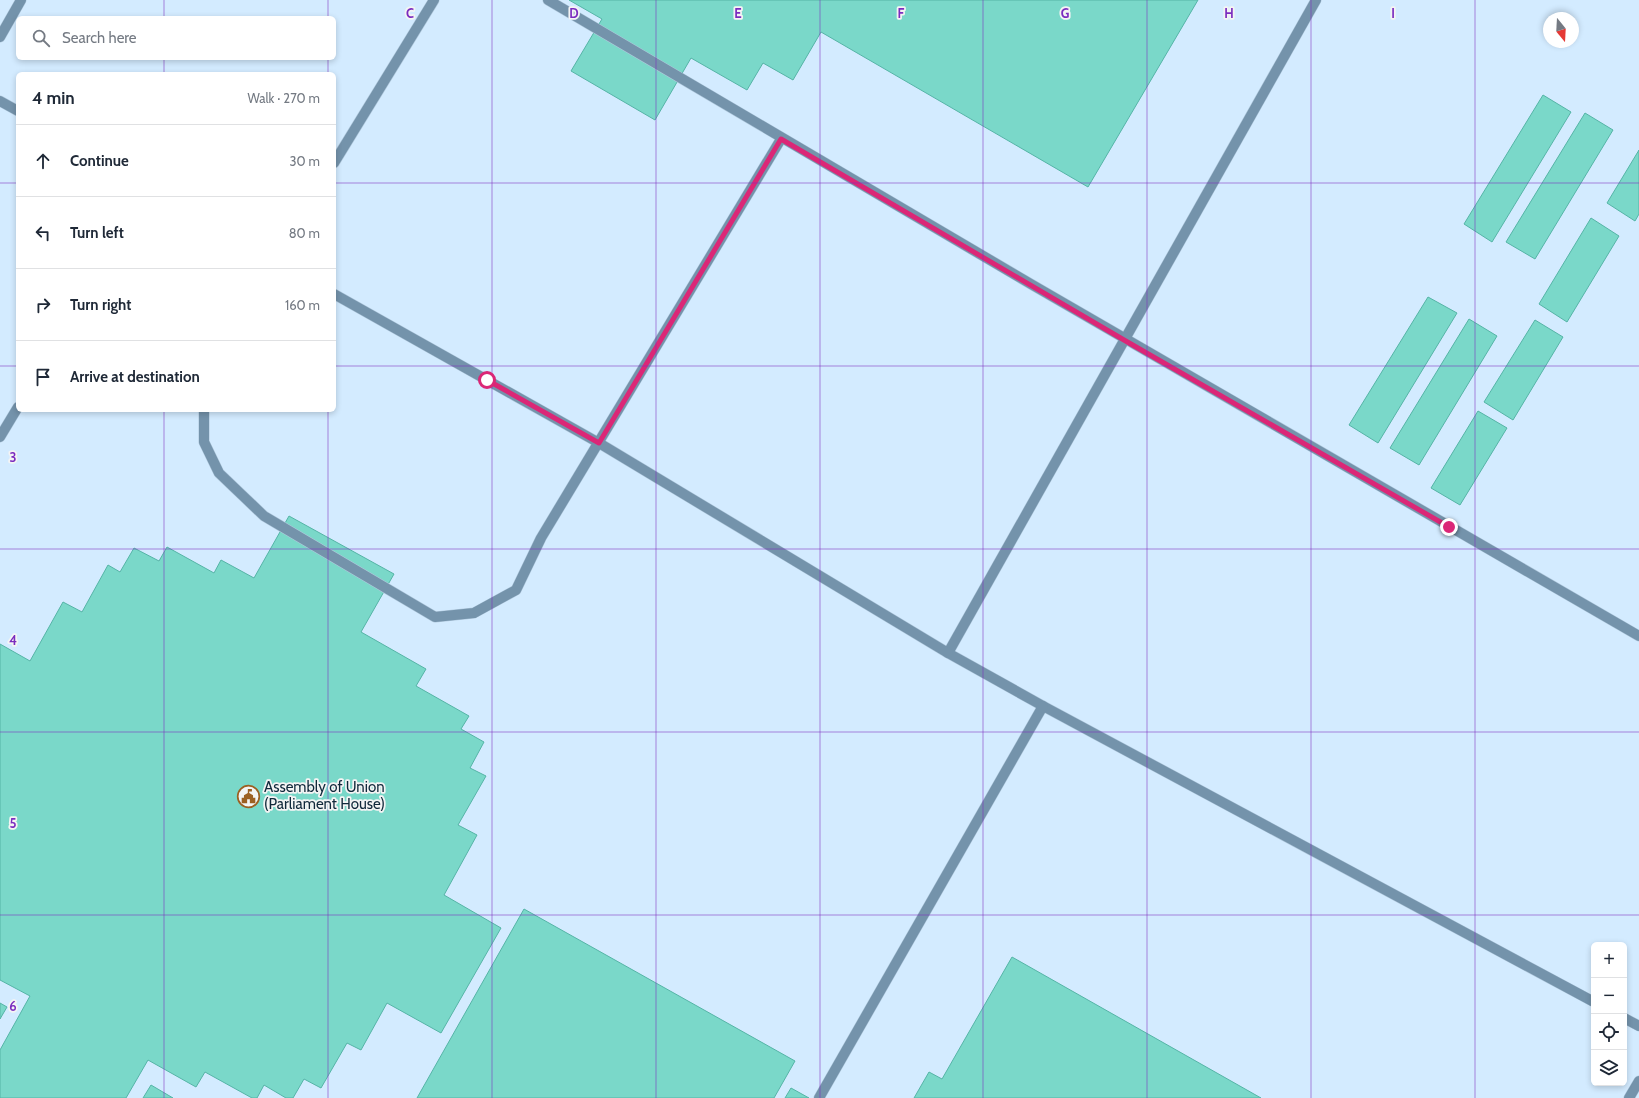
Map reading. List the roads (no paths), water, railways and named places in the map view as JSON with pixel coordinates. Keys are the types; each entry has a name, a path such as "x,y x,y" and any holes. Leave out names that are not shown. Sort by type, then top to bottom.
{"street":[{"path":"0,37 21,0"},
{"path":"336,160 434,0"},
{"path":"548,0 781,139 1124,340 1639,636"},
{"path":"948,652 1316,0"},
{"path":"0,101 16,110"},
{"path":"204,412 204,442 219,473 264,516 434,617 474,613 516,590 541,538 781,139"},
{"path":"336,295 599,443 948,652 1043,706 1591,1000"},
{"path":"0,437 16,410"},
{"path":"819,1098 1043,706"},
{"path":"1627,1020 1639,1026"},
{"path":"1629,1098 1639,1081"}],"place":[{"name":"Assembly of Union (Parliament House)","path":"248,796"}]}
